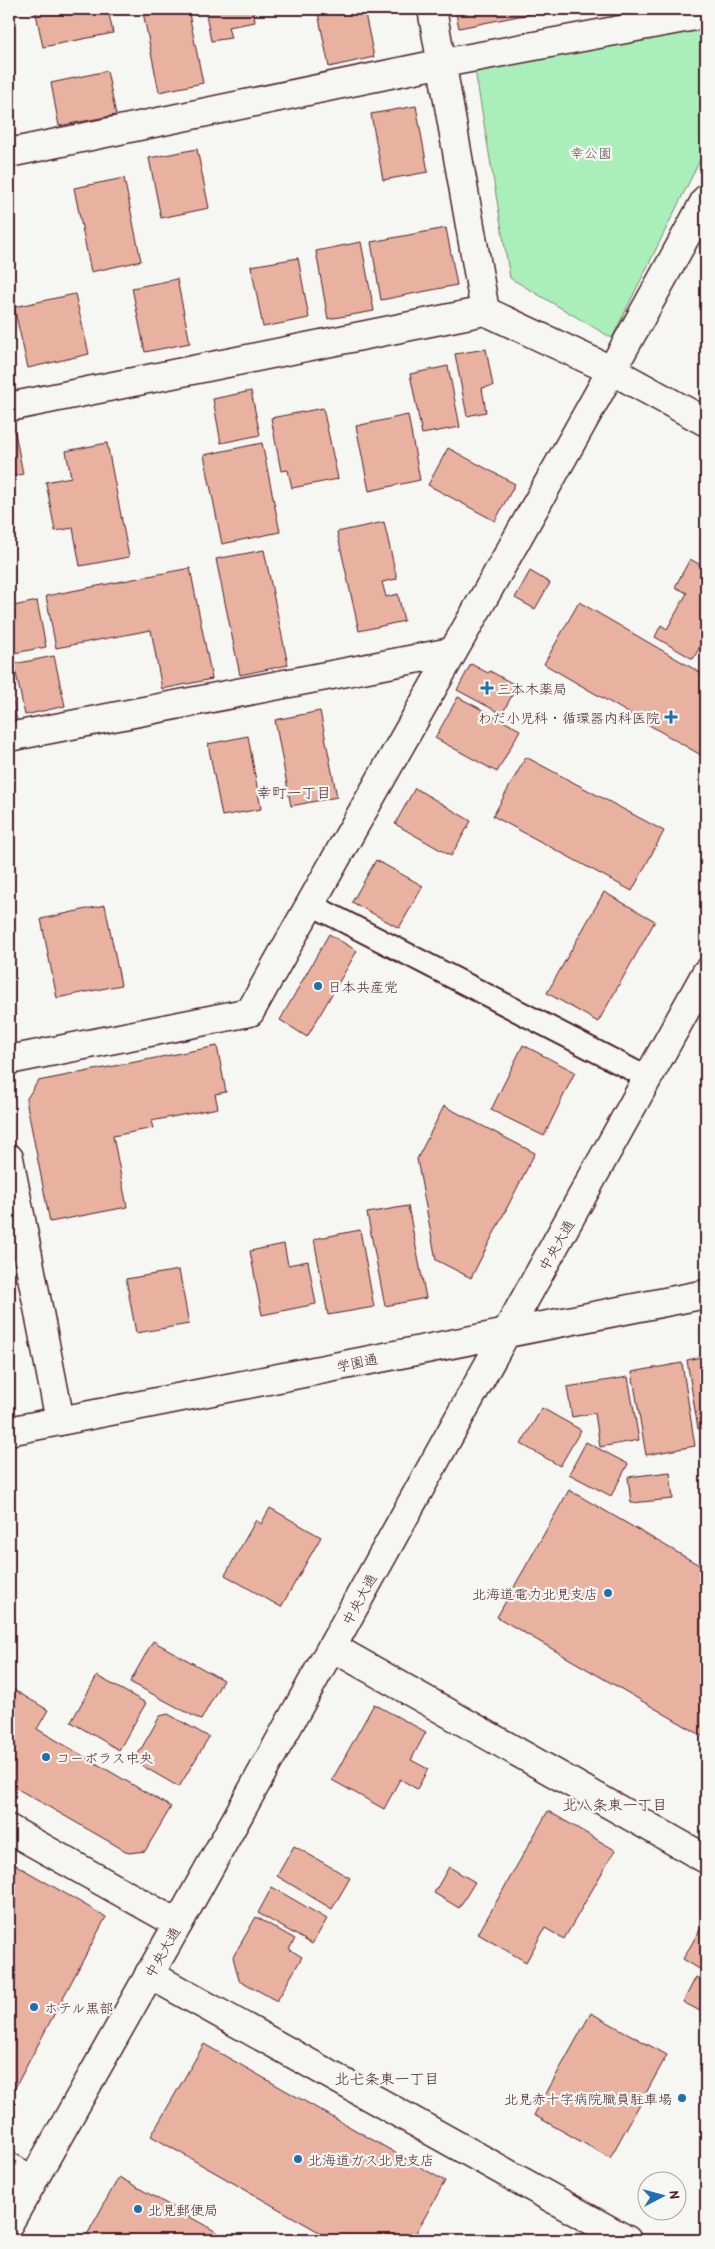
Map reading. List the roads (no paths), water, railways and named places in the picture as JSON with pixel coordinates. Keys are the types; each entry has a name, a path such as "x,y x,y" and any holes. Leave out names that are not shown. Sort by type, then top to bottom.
{"street":[{"path":"432,9 443,63 485,311"},
{"path":"9,153 443,63 706,14"},
{"path":"9,1060 250,1012 451,652 613,371 706,199"},
{"path":"9,407 485,311 613,371 706,422"},
{"path":"9,738 451,652"},
{"name":"中央大通","path":"9,2223 178,1924 706,973"},
{"path":"9,1158 60,1421"},
{"name":"学園通","path":"9,1431 706,1294"},
{"path":"332,1647 706,1859"},
{"path":"9,1829 178,1924"},
{"path":"149,1974 627,2240"},
{"path":"9,2167 32,2180"}],"lane":[{"path":"310,904 648,1078"}],"place":[{"name":"三本木薬局","path":"487,688"},
{"name":"わだ小児科・循環器内科医院","path":"671,717"},
{"name":"日本共産党","path":"318,986"},
{"name":"北海道電力北見支店","path":"608,1593"},
{"name":"コーポラス中央","path":"46,1757"},
{"name":"ホテル黒部","path":"34,2007"},
{"name":"北見赤十字病院職員駐車場","path":"682,2098"},
{"name":"北海道ガス北見支店","path":"298,2159"},
{"name":"北見郵便局","path":"138,2209"}],"district":[{"name":"幸町一丁目","path":"294,792"},
{"name":"北八条東一丁目","path":"615,1804"},
{"name":"北七条東一丁目","path":"387,2078"}],"park label":[{"name":"幸公園","path":"591,152"}]}
